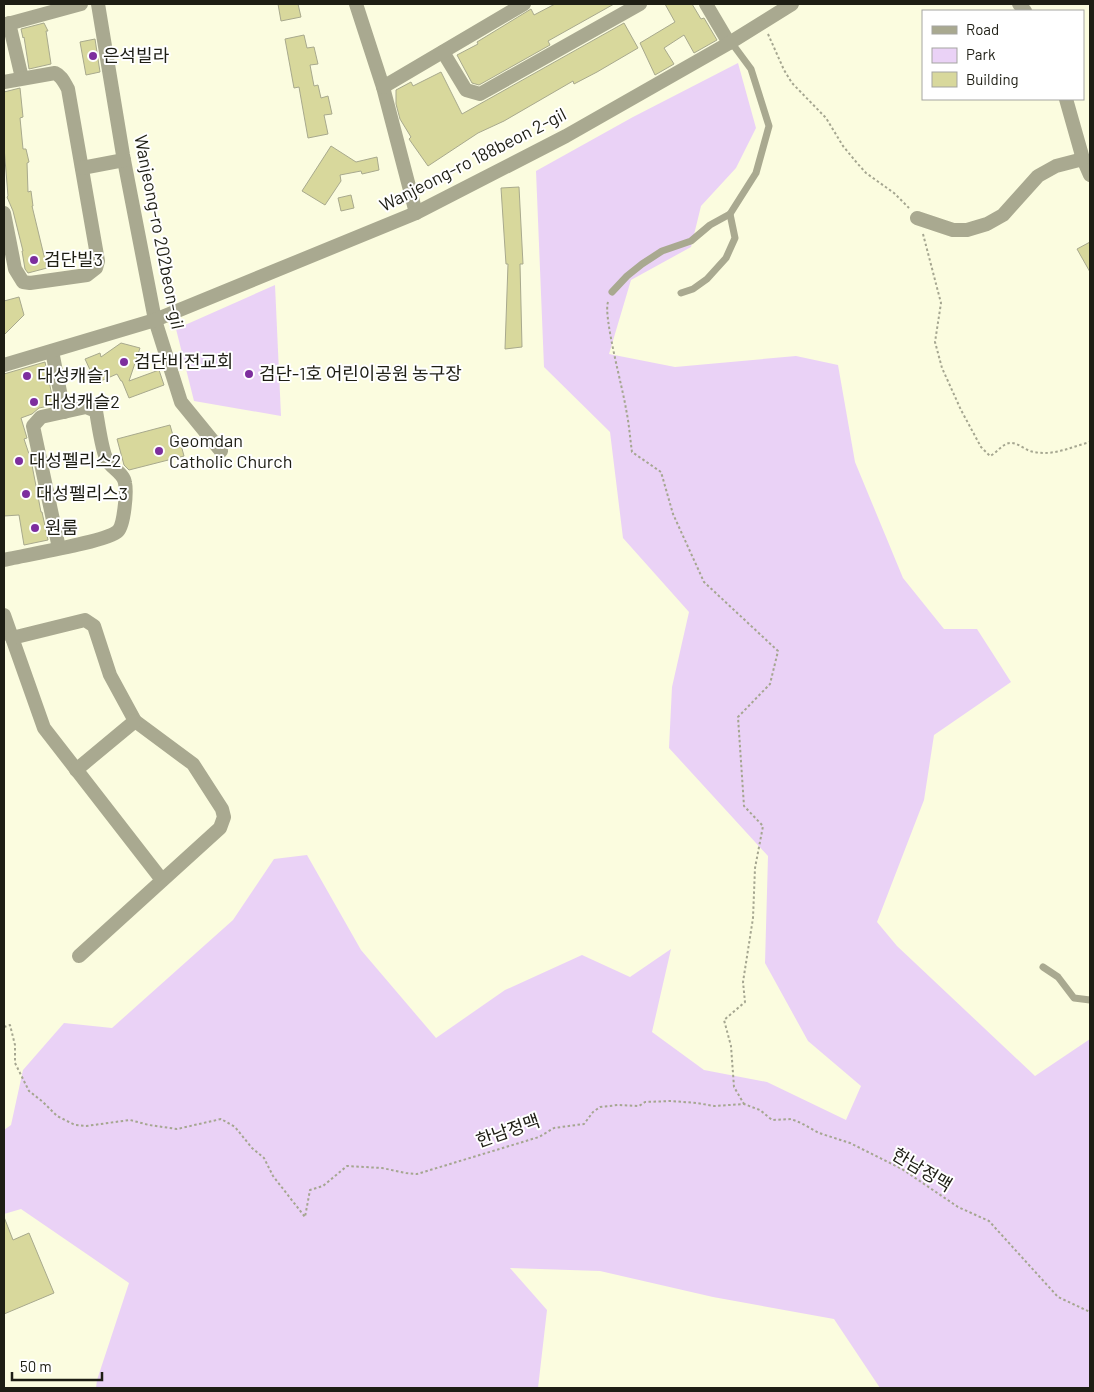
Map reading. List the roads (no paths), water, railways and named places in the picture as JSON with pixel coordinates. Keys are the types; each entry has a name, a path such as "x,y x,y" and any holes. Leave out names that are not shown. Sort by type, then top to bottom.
{"street":[{"path":"22,78 7,24 80,4"},
{"name":"Wanjeong-ro 202beon-gil","path":"98,4 124,160 155,320 181,402 221,451"},
{"path":"357,4 383,87 416,213"},
{"path":"383,87 524,4"},
{"path":"443,52 466,90 480,94 621,8 640,4"},
{"path":"706,4 730,42"},
{"name":"Wanjeong-ro 188beon 2-gil","path":"4,365 155,320 416,213 566,136 730,42 792,4"},
{"path":"4,82 55,73 60,75 68,89 98,261 96,268 87,275 30,283 23,282 15,269 4,214"},
{"path":"1066,100 1083,158 1090,175"},
{"path":"917,218 954,230 967,230 988,224 1003,215 1038,176 1056,166 1083,158"},
{"path":"82,168 124,160"},
{"path":"52,351 64,412"},
{"path":"4,560 110,537 119,530 123,522 125,483 122,476 106,460 96,412 86,407 41,417 33,426 59,548"},
{"path":"4,615 44,728 162,880"},
{"path":"12,638 85,620 94,626 110,675 135,721 193,764 222,809 224,817 220,828 79,956"},
{"path":"76,770 135,721"}],"lane":[{"path":"612,292 642,264 662,251 691,241 710,225 730,214 756,173 769,126 751,69 730,42"},
{"path":"681,293 693,289 707,279 726,258 735,238 730,214"},
{"path":"1043,967 1058,977 1074,998 1090,1000"}],"place":[{"name":"은석빌라","path":"93,56"},
{"name":"검단빌3","path":"34,260"},
{"name":"검단비전교회","path":"124,362"},
{"name":"검단-1호 어린이공원 농구장","path":"249,374"},
{"name":"대성캐슬1","path":"27,376"},
{"name":"대성캐슬2","path":"34,402"},
{"name":"Geomdan Catholic Church","path":"159,451"},
{"name":"대성펠리스2","path":"19,461"},
{"name":"대성펠리스3","path":"26,494"},
{"name":"원룸","path":"35,528"}]}
